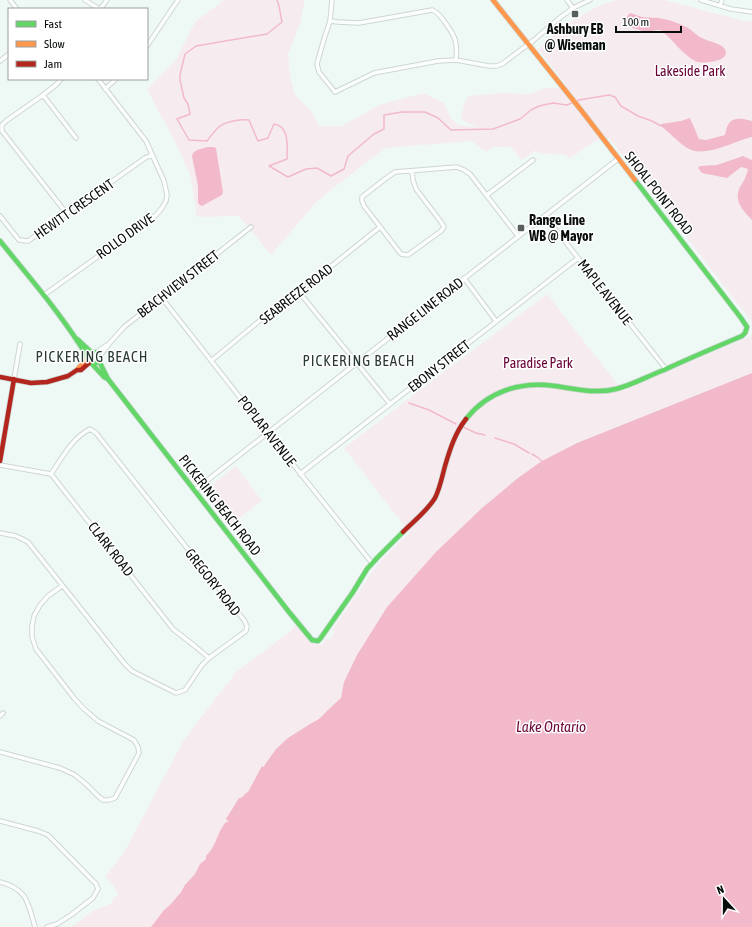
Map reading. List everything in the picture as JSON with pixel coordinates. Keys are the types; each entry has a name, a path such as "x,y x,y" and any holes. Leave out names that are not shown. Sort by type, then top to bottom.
{"street":[{"path":"10,0 16,8"},
{"path":"85,0 98,8"},
{"path":"101,8 107,0"},
{"path":"148,45 178,0"},
{"path":"332,0 330,21 317,64 319,72 335,92 374,73 438,61 456,60 490,66 502,64 573,8 590,0"},
{"name":"SHOAL POINT ROAD","path":"493,0 574,101 744,321 746,327 745,333 742,336 665,368"},
{"path":"567,0 573,8"},
{"path":"701,0 731,10 752,12"},
{"path":"720,6 722,0"},
{"path":"330,21 358,23 432,10 437,12 455,39 456,60"},
{"path":"0,61 8,55"},
{"path":"60,80 43,95 6,121 2,125 2,131 67,214"},
{"name":"ROLLO DRIVE","path":"44,295 156,215 166,201 167,195 164,181 146,141 99,80"},
{"path":"105,89 115,80"},
{"path":"43,95 76,138"},
{"name":"HEWITT CRESCENT","path":"0,216 19,240 28,241 145,158 152,155"},
{"name":"RANGE LINE ROAD","path":"195,490 618,159"},
{"path":"487,195 533,160"},
{"path":"412,171 416,189 444,227 408,255 401,254 380,228 362,201 362,197 395,172 457,167 464,170 470,174 518,236"},
{"name":"MAPLE AVENUE","path":"545,216 665,368"},
{"name":"BEACHVIEW STREET","path":"96,356 124,327 251,227"},
{"name":"SEABREEZE ROAD","path":"211,360 380,228"},
{"name":"PICKERING BEACH ROAD","path":"0,241 44,295 76,338 89,361 104,377 108,379"},
{"name":"EBONY STREET","path":"300,474 578,258"},
{"path":"464,278 496,321"},
{"path":"299,292 390,404"},
{"name":"POPLAR AVENUE","path":"162,298 372,563"},
{"name":"PICKERING BEACH ROAD","path":"76,338 79,339 96,356 108,379 312,640 318,641 320,639 372,563"},
{"path":"0,461 2,437 20,344"},
{"path":"0,377 31,383 47,382 68,376 77,370 81,365 89,361 97,363 96,356 89,353 89,361"},
{"path":"372,563 431,504 438,490 448,454 458,428 472,411 486,400 506,390 526,384 545,384 584,391 608,390 625,386 665,368"},
{"name":"GREGORY ROAD","path":"0,533 16,536 28,542 124,663 132,671 176,693 185,690 202,665 209,658 246,631 247,626 244,620 96,433 90,429 82,433 71,444 51,474"},
{"path":"0,465 51,474"},
{"name":"CLARK ROAD","path":"51,474 173,629 209,658"},
{"path":"0,752 60,768 75,775 103,800 115,798 139,753 138,747 134,740 98,721 84,710 36,649 32,637 34,616 40,605 48,596 62,586"},
{"path":"0,821 48,835 96,884 98,889 93,898 72,915 57,924 47,927"},
{"path":"0,882 10,884 22,892 26,898 35,927"}],"green space":[{"name":"Lakeside Park","path":"224,0 305,0 300,24 288,54 290,75 295,95 311,111 319,126 342,126 379,105 424,93 444,103 450,117 458,125 478,127 463,121 461,118 464,104 469,96 501,93 529,94 547,88 559,88 566,85 538,49 565,25 598,6 616,0 664,0 752,22 752,133 686,148 692,151 707,152 746,138 752,138 752,160 743,156 743,163 752,173 752,322 609,138 595,141 569,159 566,155 540,153 536,150 522,160 510,147 494,147 486,152 472,141 385,148 317,201 271,255 239,216 197,217 191,177 176,143 147,90 176,60 195,22"},
{"name":"Paradise Park","path":"547,294 622,391 751,336 752,333 752,373 577,443 542,461 387,607 357,655 345,682 341,698 326,718 284,742 252,788 215,849 154,927 71,927 94,910 109,905 118,894 113,885 105,877 123,854 184,740 236,672 290,632 296,624 314,644 323,644 326,638 330,640 335,632 332,630 378,564 410,533 344,448"},
{"path":"236,466 262,501 229,526 204,491"}],"water":[{"path":"630,13 642,17 666,19 682,25 700,37 722,46 726,52 725,56 716,61 710,62 695,61 686,55 661,30 646,32 626,26 626,19"},
{"path":"690,118 699,139 706,140 725,135 730,122 736,119 752,121 752,137 719,148 694,151 684,146 661,126 661,124"},
{"path":"207,147 216,148 223,192 222,195 202,206 198,203 198,186 192,156 197,150"},
{"path":"743,156 752,160 752,220 745,213 738,201 738,192 748,169 741,167 727,178 702,173 698,168 700,166 717,165"},
{"name":"Lake Ontario","path":"752,373 752,927 151,927 195,874 200,864 206,859 206,856 212,848 220,830 226,822 229,822 226,819 239,798 248,792 262,766 264,767 276,749 288,738 319,719 341,698 344,682 357,655 387,607 436,552 482,508 518,478 542,461 577,443"}],"waterway":[{"path":"277,0 282,22 267,34 196,46 185,54 180,80 184,98 188,104 190,114 177,119 189,140 207,141 223,124 238,120 249,120 258,141 268,138 274,124 283,129 285,133 287,143 287,159 269,166 288,177 306,169 317,168 331,176 344,169 348,156 374,134 384,129 384,115 402,112 425,112 438,118 451,130 493,129 520,119 531,110 539,106 553,103 567,105 579,100 609,95 615,97 621,106 638,116 661,126"},
{"path":"409,403 429,410 456,424"},
{"path":"463,427 485,435"},
{"path":"495,438 514,444 529,453"},
{"path":"532,454 542,461"}],"traffic: fast":[{"path":"466,419 484,401 506,390 530,385 555,386 593,391 616,389 664,370 742,336 745,333 747,327 741,318 635,180"},
{"path":"0,241 56,311 87,356"},
{"path":"77,339 91,352"},
{"path":"91,352 95,352 99,358 95,364 91,364 87,360 87,356 91,352"},
{"path":"99,361 108,379 312,640 318,641 320,639 367,569 403,532"},
{"path":"93,365 104,377 108,379"}],"traffic: slow":[{"path":"493,0 635,180"},
{"path":"77,370 87,360"}],"traffic: jam":[{"path":"0,377 31,383 47,382 68,376 77,370 81,370 89,363"},
{"path":"0,461 14,379"},
{"path":"403,532 424,512 435,498 453,441 466,419"}],"place":[{"name":"Ashbury EB @ Wiseman","path":"575,14"},
{"name":"Range Line WB @ Mayor","path":"521,228"}],"district":[{"name":"PICKERING BEACH","path":"92,356"},
{"name":"PICKERING BEACH","path":"359,360"}]}
